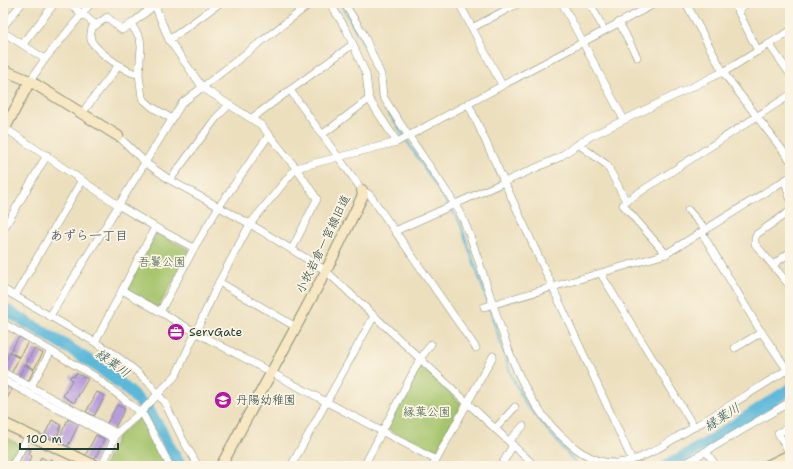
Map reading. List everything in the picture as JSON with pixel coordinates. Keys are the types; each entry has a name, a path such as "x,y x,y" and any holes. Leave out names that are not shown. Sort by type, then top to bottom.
{"street":[{"path":"3,27 22,3"},
{"path":"23,44 55,3"},
{"path":"69,3 96,25"},
{"path":"91,3 45,59 30,81 4,130 47,155 118,206 194,248"},
{"path":"169,40 220,3"},
{"path":"50,316 182,104 311,3"},
{"path":"330,3 353,44 366,74 369,99 399,140"},
{"path":"344,3 363,33 381,75 383,96 409,135 450,205 470,234 489,306 518,373 534,402 561,436 586,456 604,462 618,463 644,456 789,371 762,332 704,231 688,210"},
{"path":"459,3 502,85"},
{"path":"472,28 519,3"},
{"path":"562,3 624,120"},
{"path":"590,3 604,30"},
{"path":"102,466 115,435 141,412 176,375 219,282 250,224 296,168 399,140 656,3"},
{"path":"686,3 723,72 790,160"},
{"path":"748,3 736,6 758,51"},
{"path":"139,74 135,74 104,55 91,40 92,28 107,17 122,30 155,4 169,40 203,88 261,125 296,168 317,199 292,249"},
{"path":"619,22 637,57"},
{"path":"131,24 140,38 141,47 139,74 142,98 152,107 172,118"},
{"path":"395,231 450,205 558,158 578,144 624,120 723,72 790,31"},
{"path":"3,32 45,59"},
{"path":"252,118 353,44"},
{"path":"769,44 789,72"},
{"path":"82,113 119,65"},
{"path":"3,70 30,81 82,113 118,136 146,163 170,180 218,208 250,224 326,271 535,466"},
{"name":"小牧岩倉一宮線旧道","path":"221,466 326,271 363,195 362,190 290,90"},
{"path":"666,254 623,205 626,201 790,95"},
{"path":"323,134 369,99"},
{"path":"468,103 632,460"},
{"path":"170,180 216,118 229,105"},
{"path":"160,312 194,248 218,208 269,135"},
{"path":"578,144 607,165 626,201"},
{"path":"3,230 47,155"},
{"path":"489,306 666,254 787,179 790,198"},
{"path":"15,296 82,180"},
{"path":"362,190 370,195 476,348"},
{"path":"790,211 757,234 755,238 755,244 790,286"},
{"path":"94,342 155,227"},
{"path":"773,265 790,252"},
{"path":"601,274 694,427"},
{"path":"219,282 296,327"},
{"path":"3,289 94,342 128,364 159,393 198,466"},
{"path":"122,290 195,332 382,431 434,463 466,402 493,356"},
{"path":"291,466 374,316"},
{"path":"3,323 94,376 141,412 170,466"},
{"path":"735,348 762,332"},
{"path":"364,466 420,360 431,344"},
{"path":"31,386 51,351"},
{"path":"3,372 31,386 115,435"},
{"path":"3,380 115,435"},
{"path":"681,466 790,402"},
{"path":"495,429 515,407"},
{"path":"3,423 96,466"},
{"path":"501,466 511,443 523,426"},
{"path":"767,466 790,455 778,433 790,427"},
{"path":"12,466 29,435"},
{"path":"706,451 716,466"}],"green space":[{"name":"吾鬘公園","path":"156,233 190,250 158,308 127,290"},
{"name":"縁葉公園","path":"421,366 462,404 435,454 387,429"},
{"path":"141,417 167,466 104,466 118,436"},
{"path":"3,436 20,445 11,466 3,466"}],"building":[{"path":"19,337 28,342 19,357 10,352"},
{"path":"34,349 43,353 34,369 26,364"},
{"path":"10,353 19,358 11,374 3,369 3,366"},
{"path":"25,365 34,370 27,383 18,378"},
{"path":"76,373 88,379 74,403 63,396 72,380 70,378 71,375 74,377"},
{"path":"6,385 12,389 4,404 3,391"},
{"path":"97,392 105,396 94,416 86,412"},
{"path":"117,405 125,409 114,429 106,425"},
{"path":"68,419 79,424 66,450 56,445"},
{"path":"52,420 61,425 58,435 53,435 50,441 42,440"},
{"path":"96,435 104,439 93,463 84,458"},
{"path":"26,448 31,450 29,454 32,456 27,466 19,466 17,465"},
{"path":"41,457 49,462 50,459 53,460 50,466 37,466"}],"waterway":[{"path":"340,3 366,48"},
{"path":"378,82 379,98 460,223 488,303"},
{"path":"489,307 511,375 525,403 578,466"},
{"name":"縁葉川","path":"3,308 84,357 123,386 140,402 153,418 181,466"},
{"name":"縁葉川","path":"667,466 707,443 790,389"}],"place":[{"name":"ServGate","path":"176,332"},
{"name":"丹陽幼稚園","path":"223,400"}],"district":[{"name":"あずら一丁目","path":"89,235"}]}
